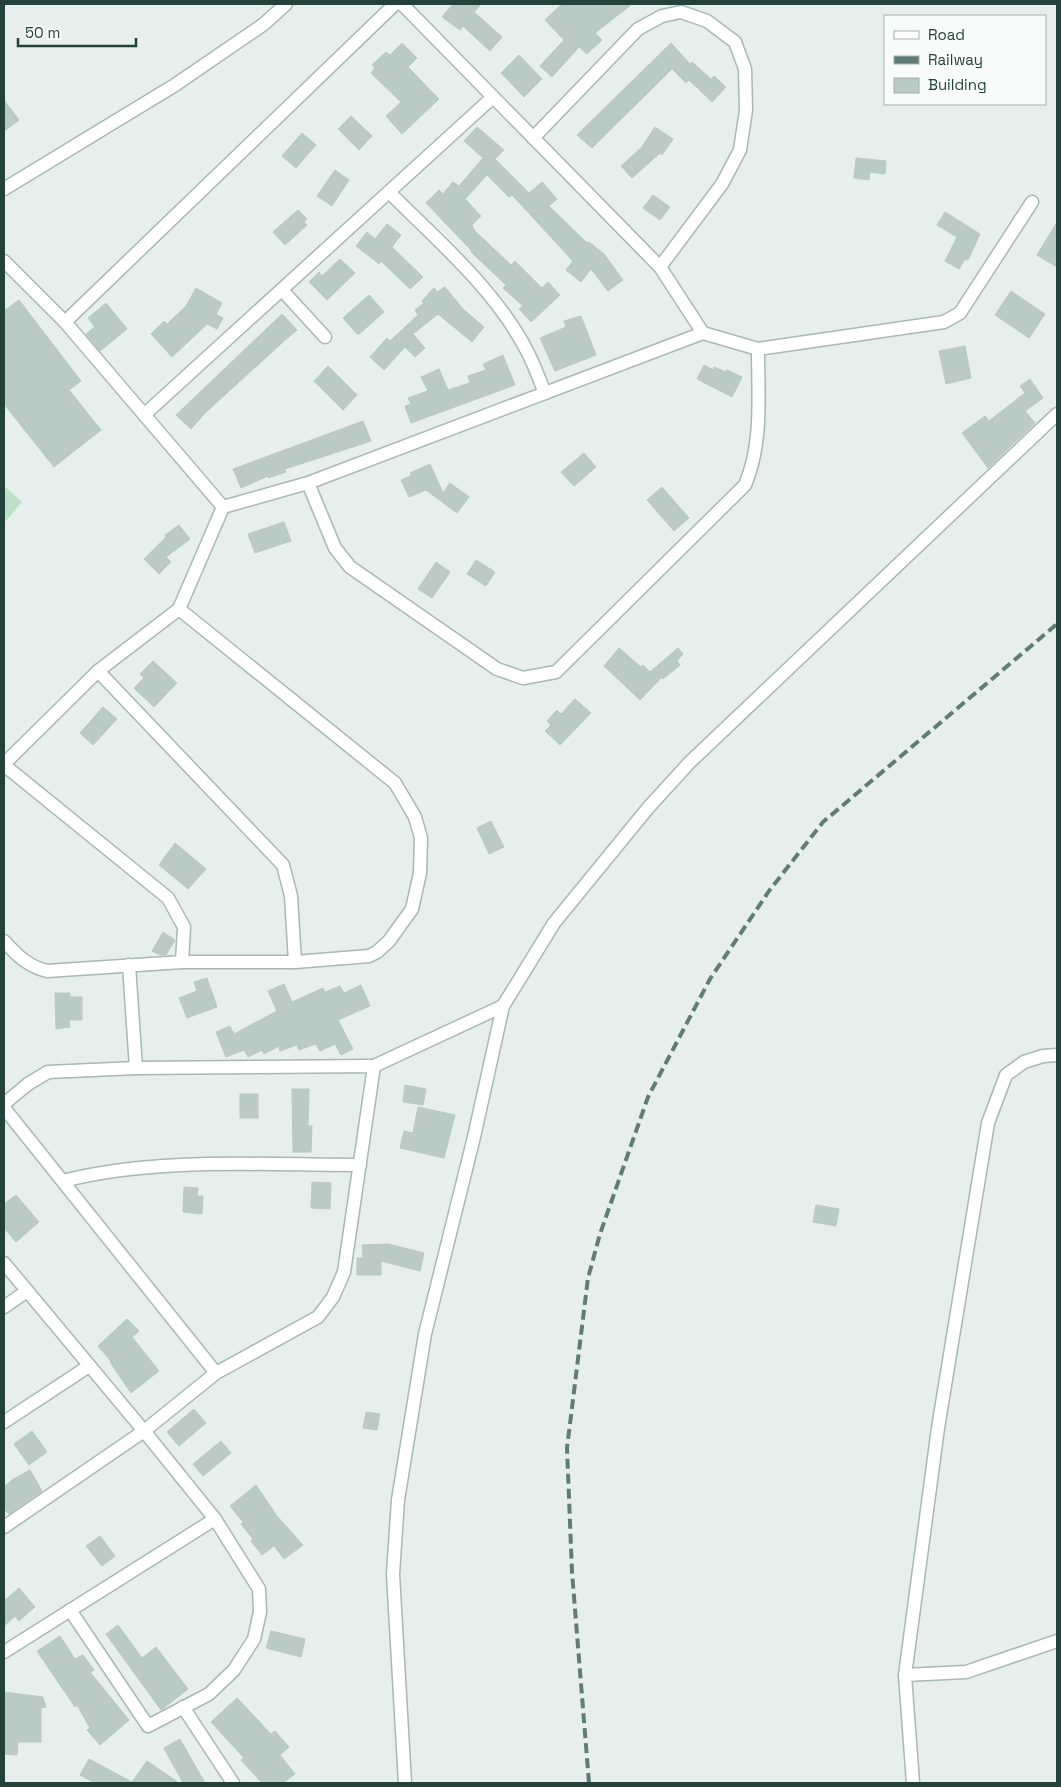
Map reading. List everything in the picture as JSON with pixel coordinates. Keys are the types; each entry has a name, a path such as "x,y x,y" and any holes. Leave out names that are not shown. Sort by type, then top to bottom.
{"street":[{"path":"4,189 175,85 264,24 286,4"},
{"path":"65,322 395,4"},
{"path":"402,4 660,268 703,334"},
{"path":"533,138 638,29 662,16 681,12 707,21 735,42 746,69 746,110 740,150 722,184 660,268"},
{"path":"144,415 493,97"},
{"path":"389,192 472,276 501,311 526,350 545,393"},
{"path":"223,507 308,483 703,334 758,349 944,322 960,313 1032,202"},
{"path":"4,260 65,322 223,507"},
{"path":"282,290 325,337"},
{"path":"308,483 335,548 350,567 497,669 523,678 556,672 745,485 753,466 757,436 758,349"},
{"path":"405,1783 394,1574 398,1500 425,1334 474,1137 502,1006 554,922 648,808 690,762 1057,414"},
{"path":"182,962 184,927 168,898 4,765 98,671 179,609 223,507"},
{"path":"4,941 22,961 47,971 182,962 295,962 369,956 389,941 412,909 420,873 420,838 415,817 395,783 179,609"},
{"path":"98,671 283,865 291,896 295,962"},
{"path":"129,965 136,1068"},
{"path":"216,1373 4,1106 28,1084 48,1072 136,1068 374,1066 502,1006"},
{"path":"913,1783 905,1676 938,1428 988,1123 1006,1074 1024,1062 1044,1056 1057,1055"},
{"path":"4,1527 144,1431 216,1373 318,1317 333,1297 344,1272 374,1066"},
{"path":"62,1181 100,1171 154,1166 360,1165"},
{"path":"4,1263 144,1431 214,1519 259,1589 260,1612 254,1639 234,1670 209,1694 148,1726 70,1610"},
{"path":"4,1307 27,1291"},
{"path":"4,1422 89,1366"},
{"path":"4,1652 214,1519"},
{"path":"905,1676 966,1672 1057,1641"},
{"path":"183,1707 234,1783"}],"green space":[{"path":"4,486 22,502 4,523"}],"building":[{"path":"453,4 481,4 474,12 502,37 490,51 463,26 460,30 442,17"},
{"path":"562,4 632,4 595,33 602,40 587,54 579,47 552,77 540,66 564,40 545,20"},
{"path":"402,43 417,58 408,67 439,99 402,134 386,116 401,102 371,73 375,68 372,65 386,52 390,55"},
{"path":"671,43 690,64 692,62 711,79 714,76 726,87 712,102 689,80 686,83 672,69 592,148 577,135"},
{"path":"519,55 542,79 524,97 501,73"},
{"path":"4,100 19,120 4,131"},
{"path":"351,116 372,136 359,150 338,129"},
{"path":"477,127 504,150 495,159 529,193 542,182 557,199 549,206 587,243 589,242 604,254 623,280 608,291 591,269 581,282 566,270 573,261 512,195 509,197 487,175 465,199 481,216 472,225 474,230 511,265 515,261 542,288 548,282 560,295 531,322 519,309 523,306 503,288 506,285 471,252 426,203 439,190 443,194 453,182 459,186 483,158 464,141"},
{"path":"655,127 673,139 662,155 660,153 632,178 621,166 641,148"},
{"path":"302,133 316,145 296,168 282,156"},
{"path":"856,158 886,161 885,174 870,172 869,180 854,178"},
{"path":"335,170 349,180 332,206 317,196"},
{"path":"653,195 670,207 660,220 643,208"},
{"path":"298,210 307,219 304,222 307,225 285,245 273,232"},
{"path":"945,212 980,234 968,260 965,259 959,269 945,261 957,237 937,225"},
{"path":"1057,222 1057,267 1037,255"},
{"path":"387,224 401,235 392,247 423,277 410,289 381,261 379,264 356,246 367,232 375,239"},
{"path":"340,259 355,273 327,300 309,282 319,272 322,276"},
{"path":"445,287 463,309 484,327 472,342 438,314 413,334 425,348 415,357 405,347 384,370 370,357 387,338 390,341 418,315 415,310 424,303 422,301 434,288 437,292"},
{"path":"196,288 222,303 216,314 223,318 217,329 207,324 172,357 151,334 164,321 167,324 186,306"},
{"path":"1011,291 1045,314 1029,338 995,315"},
{"path":"369,295 384,312 358,335 343,318"},
{"path":"19,300 81,381 69,390 101,430 54,467 4,404 4,311"},
{"path":"106,303 127,329 100,351 86,334 95,327 88,318"},
{"path":"282,314 297,330 205,413 191,429 176,415"},
{"path":"581,316 596,355 555,371 540,338 566,327 564,321"},
{"path":"965,346 971,378 946,384 939,351"},
{"path":"503,355 515,385 411,423 405,406 411,404 408,398 428,391 421,377 439,369 448,390 470,383 468,376 486,370 483,364"},
{"path":"704,365 713,370 714,367 726,372 727,370 742,377 732,397 697,379"},
{"path":"328,366 357,395 343,410 314,381"},
{"path":"1030,379 1043,398 1025,411 1035,423 988,468 962,433 985,416 989,421 1025,393 1020,386"},
{"path":"363,421 371,441 285,469 286,472 268,478 268,476 241,488 233,469"},
{"path":"584,453 596,467 574,486 561,472"},
{"path":"430,464 443,493 450,483 469,497 457,513 426,490 409,497 401,480 411,476 410,473"},
{"path":"662,487 689,518 674,531 647,500"},
{"path":"284,522 291,541 255,553 248,534"},
{"path":"179,525 190,539 166,557 171,562 159,574 144,559 166,537 165,535"},
{"path":"476,560 495,572 486,586 467,574"},
{"path":"436,562 450,572 432,598 418,589"},
{"path":"619,648 641,667 643,665 650,672 678,648 683,654 677,661 680,665 663,679 662,677 640,700 604,666"},
{"path":"153,661 177,683 154,707 134,688 144,678 140,674"},
{"path":"575,699 591,713 560,745 545,731 551,725 547,721 557,710 561,714"},
{"path":"103,707 117,719 93,745 80,733"},
{"path":"491,821 504,847 489,854 477,828"},
{"path":"175,843 206,869 188,889 159,865"},
{"path":"163,932 175,940 166,955 160,955 152,951"},
{"path":"207,978 217,1007 187,1018 179,998 197,991 194,982"},
{"path":"284,984 292,1002 323,988 325,992 340,986 344,993 361,985 370,1006 338,1020 353,1049 341,1055 335,1044 320,1051 316,1044 299,1050 297,1045 280,1051 279,1046 264,1054 262,1050 248,1057 244,1050 226,1057 216,1032 230,1026 234,1034 277,1011 268,991"},
{"path":"55,993 70,993 70,997 82,997 82,1020 69,1020 70,1027 56,1029"},
{"path":"405,1085 426,1089 423,1105 403,1102"},
{"path":"292,1089 309,1089 308,1126 312,1126 311,1152 293,1152"},
{"path":"240,1094 258,1094 258,1118 240,1118"},
{"path":"418,1107 455,1115 444,1158 400,1148 404,1131 413,1133"},
{"path":"312,1182 331,1183 330,1209 311,1208"},
{"path":"184,1187 198,1188 197,1196 203,1196 202,1214 183,1212"},
{"path":"16,1195 39,1222 16,1242 4,1228 4,1204"},
{"path":"816,1205 839,1209 836,1226 813,1222"},
{"path":"388,1244 424,1253 420,1271 381,1261 381,1275 357,1275 357,1258 363,1258 362,1245"},
{"path":"127,1319 139,1331 132,1337 159,1371 131,1393 111,1361 98,1346"},
{"path":"194,1409 206,1423 179,1446 167,1432"},
{"path":"366,1412 380,1414 377,1430 363,1428"},
{"path":"32,1431 47,1452 29,1465 14,1444"},
{"path":"221,1441 231,1453 203,1476 193,1464"},
{"path":"30,1470 42,1491 9,1514 4,1509 4,1487"},
{"path":"256,1485 277,1516 303,1545 284,1559 274,1546 262,1555 251,1541 253,1539 241,1524 243,1522 230,1506"},
{"path":"100,1536 115,1556 102,1566 86,1546"},
{"path":"19,1588 35,1607 19,1621 15,1616 4,1626 4,1601"},
{"path":"118,1625 142,1658 156,1647 188,1689 161,1710 106,1634"},
{"path":"271,1631 305,1639 301,1657 266,1648"},
{"path":"60,1636 75,1659 83,1655 94,1670 90,1672 129,1720 100,1745 87,1730 90,1728 77,1705 75,1707 37,1651"},
{"path":"4,1692 43,1697 46,1707 41,1708 41,1742 18,1742 17,1755 4,1754"},
{"path":"237,1698 271,1734 275,1731 289,1747 280,1755 295,1774 283,1783 262,1783 241,1760 244,1758 211,1722"},
{"path":"180,1739 205,1783 183,1783 164,1748"},
{"path":"89,1759 132,1782 147,1761 179,1783 95,1783 80,1775"}],"railway":[{"path":"589,1783 572,1572 567,1448 588,1278 600,1234 648,1097 710,979 769,891 823,822 1057,624"}]}
